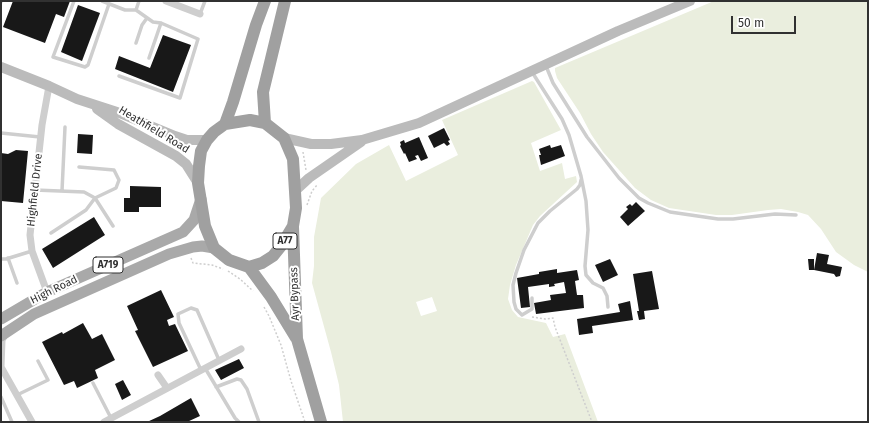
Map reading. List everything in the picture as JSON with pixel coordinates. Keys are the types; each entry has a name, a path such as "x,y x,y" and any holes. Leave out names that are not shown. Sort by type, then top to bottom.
{"highway":[{"path":"225,124 265,1"},
{"path":"249,267 229,260 214,248 205,226 198,183 201,151 207,140 214,132 225,124 250,120 265,123 262,92 285,1"},
{"name":"A77","path":"249,267 262,263 272,256 287,238 293,226 296,208 293,159 284,138 265,123"},
{"name":"Ayr Bypass","path":"293,226 297,339 320,422"},
{"name":"Ayr Bypass","path":"249,267 271,297 297,339"}],"main road":[{"path":"284,138 311,144 331,144 362,140 419,123 618,31 690,1"},
{"name":"Heathfield Road","path":"1,67 91,104 117,112 187,140 207,140"},
{"name":"Heathfield Road","path":"91,104 118,124 176,156 186,164 198,183"},
{"path":"296,190 308,178 362,140"},
{"name":"High Road","path":"1,319 47,292 182,232 194,220 201,199"},
{"name":"High Road","path":"4,334 34,314 169,254 202,246 214,248"}],"street":[{"path":"166,1 200,14"},
{"name":"Highfield Drive","path":"47,292 32,251 30,235 40,137 49,86"},
{"path":"4,334 2,340 1,367 32,422"},
{"path":"107,420 241,349"},
{"path":"158,375 166,388"}],"lane":[{"path":"74,1 53,57 85,68 88,65 109,4"},
{"path":"102,1 125,10 136,10 153,22 161,23 198,39 180,98 119,76"},
{"path":"136,10 139,1"},
{"path":"200,14 205,1"},
{"path":"136,43 142,25 147,18"},
{"path":"149,58 161,23"},
{"path":"545,65 553,83 587,137 619,178 639,198 670,212 718,219 733,219 776,214 796,215"},
{"path":"532,71 562,119 569,135 581,176 588,220 585,266 586,275 594,283 603,288 607,296 608,307"},
{"path":"62,191 65,127"},
{"path":"1,133 40,137"},
{"path":"51,233 86,210 95,198 116,188 119,180 114,170 79,168"},
{"path":"532,298 532,309 522,315 516,309 513,285 526,246 538,223 577,189 580,185 581,176"},
{"path":"34,190 84,192 95,198 113,226"},
{"path":"1,259 32,251"},
{"path":"8,258 17,283"},
{"path":"220,360 196,310 191,308 178,314 179,323 203,369 239,422"},
{"path":"17,395 48,380 38,361"},
{"path":"216,387 237,379 241,380 247,390 258,422"},
{"path":"93,383 107,420"},
{"path":"1,397 12,422"}],"path":[{"path":"300,142 312,191"},
{"path":"306,212 307,204 312,191 320,182"},
{"path":"189,248 192,263 212,265 227,270 240,279 257,295"},
{"path":"263,306 269,316 281,345 305,422"},
{"path":"522,315 545,319 553,318 555,327 592,422"}],"green space":[{"path":"714,1 868,1 868,272 854,265 836,252 821,229 808,215 781,209 732,215 716,215 669,208 651,200 635,188 603,152 557,78 555,68"},
{"path":"532,81 534,82 561,130 531,143 540,171 562,163 565,179 576,176 577,182 540,216 533,225 516,265 510,285 508,299 512,310 518,317 546,323 553,337 565,334 598,422 343,422 339,385 312,283 314,266 314,237 321,198 356,164 389,145 406,181 458,155 442,120","holes":["432,297 437,311 421,316 416,302"]}],"building":[{"path":"13,1 70,1 64,17 56,14 45,43 3,27"},
{"path":"78,5 100,13 82,61 61,52"},
{"path":"163,35 191,45 173,92 115,69 119,56 150,68"},
{"path":"444,128 450,140 448,141 450,144 447,146 444,143 434,148 428,136"},
{"path":"78,134 93,135 92,154 77,153"},
{"path":"419,137 428,158 421,161 418,155 415,156 417,159 409,162 400,146 400,142 404,140 405,143"},
{"path":"550,145 551,148 561,145 565,156 541,165 539,155 541,155 539,149"},
{"path":"16,150 28,151 23,203 1,201 1,153 8,154"},
{"path":"130,186 161,187 161,207 139,207 139,212 124,212 124,198 130,198"},
{"path":"636,202 645,211 628,226 620,217 628,209 626,207 630,204 632,206"},
{"path":"94,217 105,235 53,268 42,249"},
{"path":"817,253 829,255 827,264 842,267 840,276 836,277 834,274 814,270"},
{"path":"610,259 618,275 603,282 595,265"},
{"path":"808,259 814,259 814,270 809,270"},
{"path":"557,269 557,273 577,270 579,280 575,281 577,295 583,295 584,308 536,314 534,303 551,300 550,295 566,293 564,282 554,284 555,286 549,287 549,284 528,287 530,307 521,308 517,278"},
{"path":"652,271 659,309 644,311 645,319 639,320 633,274"},
{"path":"161,290 174,317 167,320 169,326 175,324 188,351 153,367 135,331 138,330 127,306"},
{"path":"630,301 633,320 592,326 593,333 579,335 577,319 620,312 618,304"},
{"path":"83,323 92,339 102,334 115,360 95,370 98,378 77,388 74,381 64,385 42,342 62,332 63,334"},
{"path":"239,359 244,368 221,380 215,370"},
{"path":"123,380 131,395 122,400 115,384"},
{"path":"191,398 200,416 187,422 147,422 160,416"}]}
